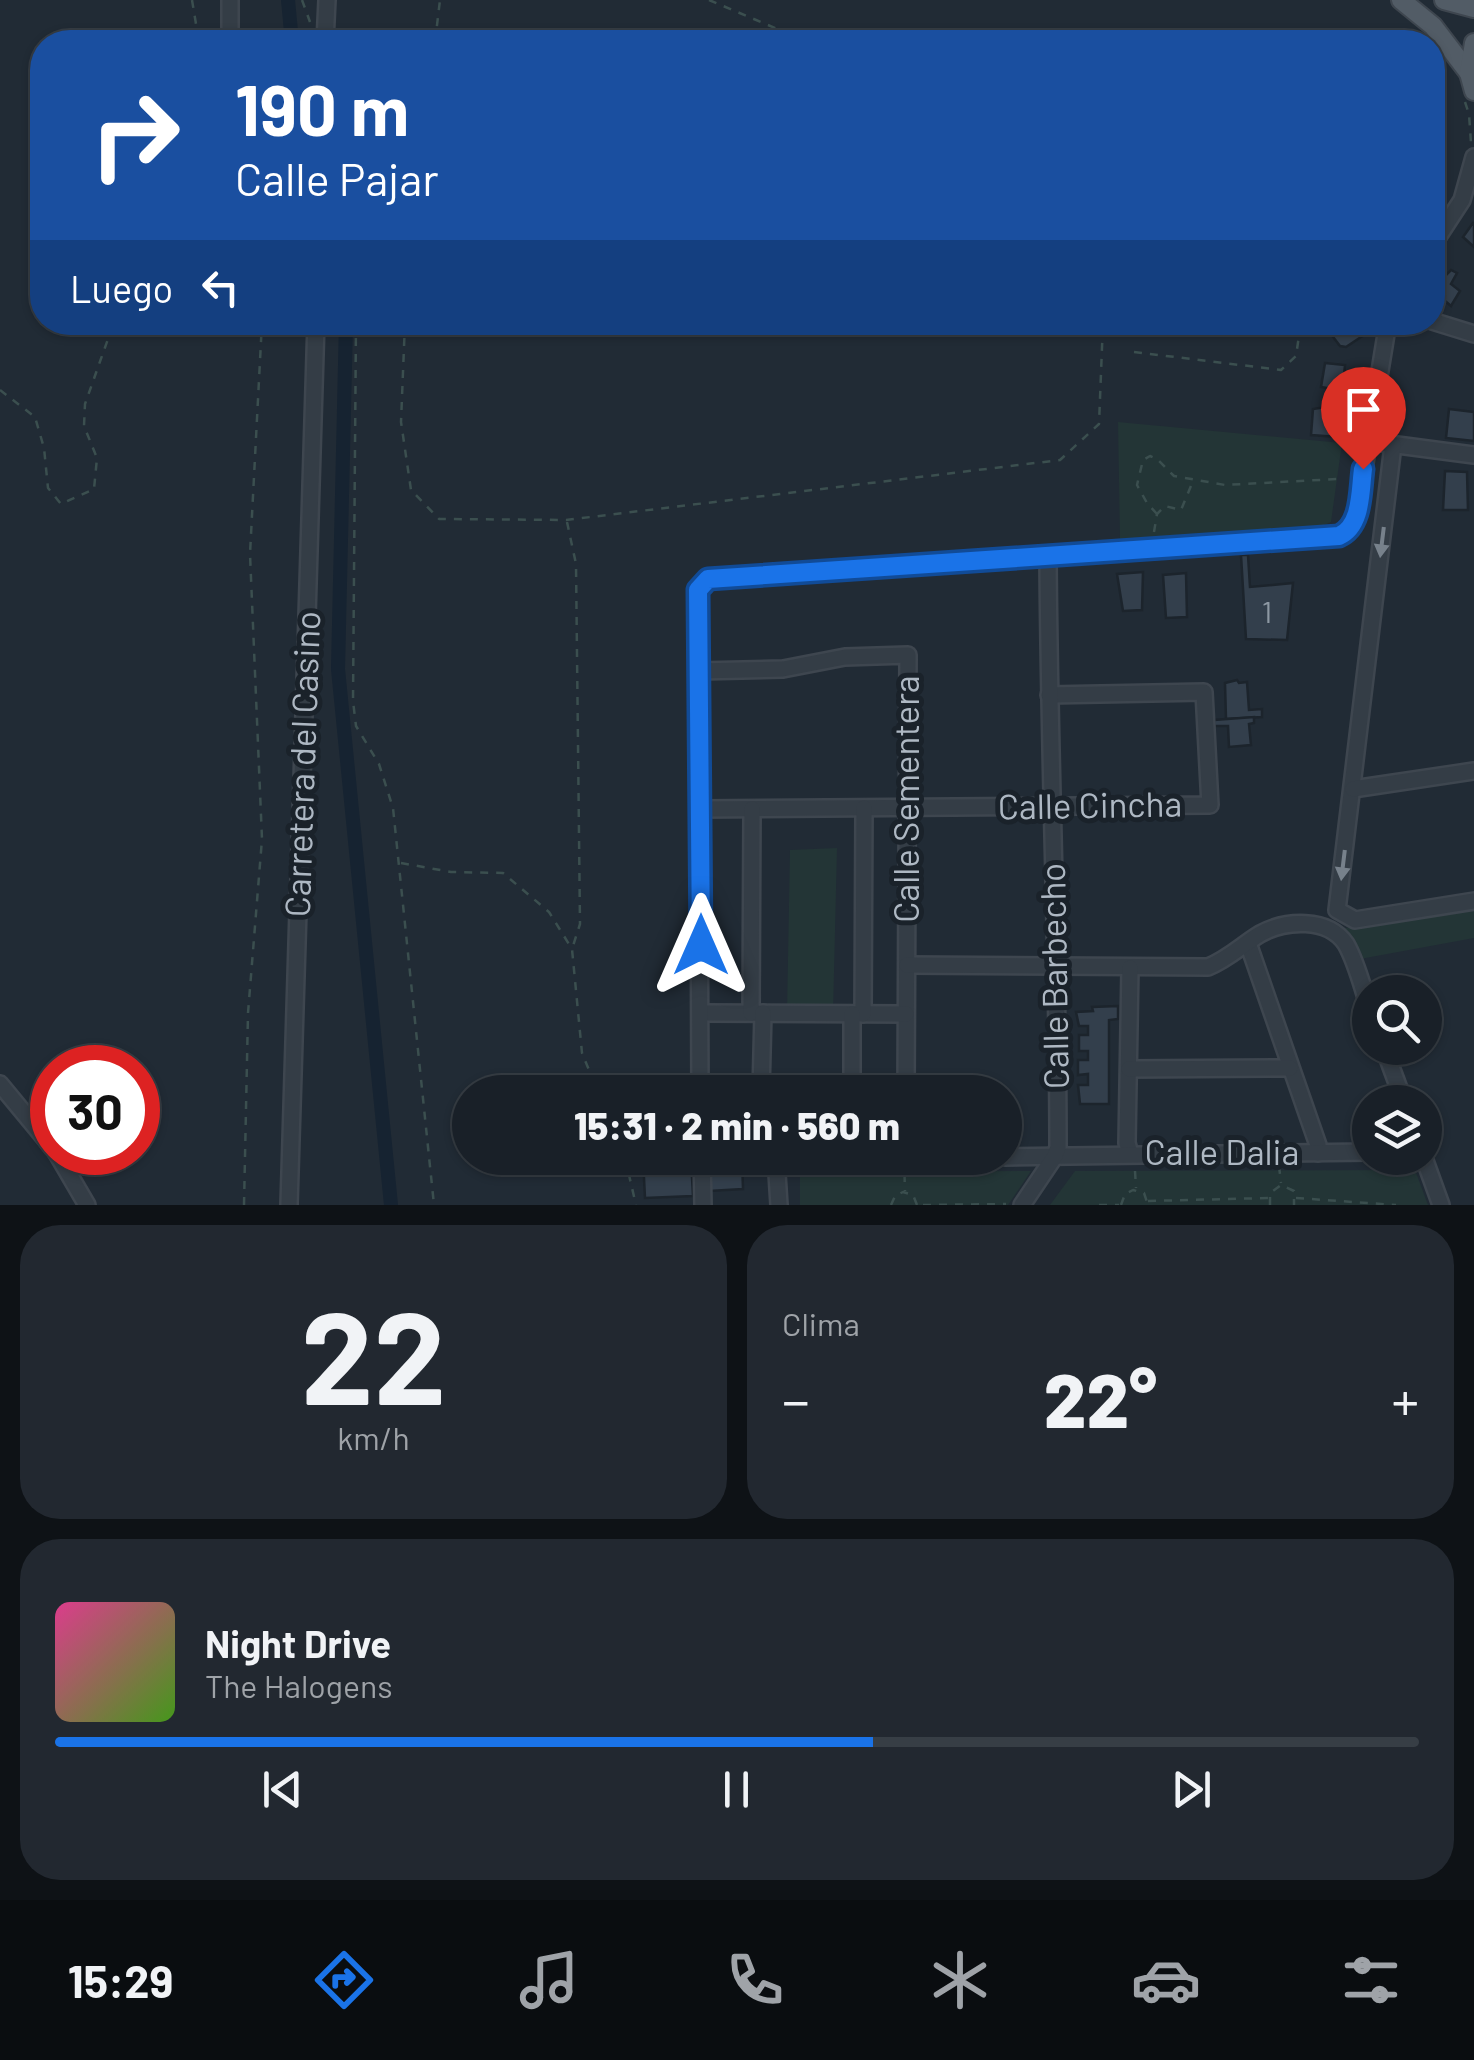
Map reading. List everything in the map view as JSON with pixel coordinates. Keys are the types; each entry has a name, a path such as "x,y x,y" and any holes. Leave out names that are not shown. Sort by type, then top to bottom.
{"main road":[{"path":"1401,0 1434,30"},
{"path":"1444,0 1474,8"},
{"path":"1471,90 1474,43"},
{"path":"1445,47 1471,90"}],"street":[{"path":"230,0 230,30"},
{"path":"325,30 326,0"},
{"path":"1445,228 1469,195 1472,154"},
{"path":"1445,325 1474,334"},
{"name":"Carretera del Casino","path":"289,1205 316,335"},
{"path":"700,1075 698,590 708,579 1345,534 1356,518 1386,335"},
{"path":"1367,441 1474,455"},
{"path":"1393,445 1337,910 1355,920 1474,901"},
{"name":"Calle Barbecho","path":"1048,556 1050,807 1058,966 1048,1156"},
{"name":"Calle Sementera","path":"700,671 782,669 846,657 908,656 906,1075"},
{"name":"Calle Cincha","path":"701,809 1210,804 1204,692 1049,695"},
{"path":"1352,789 1474,771"},
{"path":"853,1075 864,808"},
{"path":"752,809 761,1075"},
{"path":"906,965 1208,967 1228,959 1262,933 1296,923 1319,926 1336,934 1346,945 1357,975"},
{"path":"1248,943 1318,1153"},
{"path":"1130,968 1130,1154"},
{"path":"701,1013 906,1014"},
{"path":"1129,1069 1290,1068"},
{"path":"0,1084 30,1121"},
{"name":"Calle Dalia","path":"1048,1156 1352,1152"},
{"path":"1022,1156 1048,1156 1022,1204"},
{"path":"69,1175 87,1205"},
{"path":"702,1175 703,1205"},
{"path":"778,1175 779,1205"},
{"path":"1430,1175 1441,1205"}],"path":[{"path":"192,0 196,30"},
{"path":"302,0 312,26"},
{"path":"437,30 440,0"},
{"path":"710,0 780,30"},
{"path":"1471,90 1472,154"},
{"path":"0,390 35,417 44,448 48,488 61,504 94,489 97,458 84,426 86,404 110,335"},
{"path":"244,1205 248,1013 262,839 250,554 261,335"},
{"path":"356,335 352,701 356,726 379,764 393,808 434,1205"},
{"path":"404,335 401,422 410,490 438,519 566,520 1060,460 1100,424 1103,335"},
{"path":"1134,352 1281,370 1296,356 1298,335"},
{"path":"1158,514 1137,485 1143,460 1150,456 1174,476 1231,486 1337,480"},
{"path":"1154,549 1158,514 1165,506 1181,510 1194,478"},
{"path":"566,520 576,564 580,924 572,950 582,1053 591,1075"},
{"path":"400,862 452,872 503,873 549,912 572,950"},
{"path":"1278,1153 1281,1184"},
{"path":"1130,1154 1136,1190"},
{"path":"629,1175 636,1205"},
{"path":"904,1175 905,1192"},
{"path":"1270,1205 1272,1189 1281,1184"},
{"path":"1281,1184 1291,1188 1296,1198 1294,1205"},
{"path":"1099,1205 1121,1205 1125,1194 1136,1190 1144,1193 1148,1203 1269,1198"},
{"path":"891,1205 895,1196 905,1192 920,1205 1022,1204"},
{"path":"1296,1198 1396,1205"}],"shaded area":[{"path":"1118,422 1342,443 1331,522 1322,526 1120,539"},
{"path":"837,848 833,1014 787,1013 790,850"},
{"path":"1474,911 1474,938 1360,959 1345,928"},
{"path":"1352,1170 1352,1175 1417,1175 1428,1205 1050,1205 1075,1171"},
{"path":"1022,1171 1031,1171 1008,1205 800,1205 800,1175 1022,1175"}],"building":[{"path":"1474,224 1474,247 1463,237"},
{"path":"1451,270 1457,273 1451,284 1460,291 1451,306 1445,301 1445,272"},
{"path":"1332,335 1364,335 1346,347 1340,346"},
{"path":"1325,363 1345,365 1343,386 1338,390 1321,387"},
{"path":"1338,405 1338,437 1311,435 1313,409"},
{"path":"1449,409 1474,412 1474,441 1446,438"},
{"path":"1445,471 1467,472 1468,510 1443,510"},
{"path":"1241,555 1248,555 1250,587 1293,583 1287,640 1246,639"},
{"path":"1143,572 1142,610 1123,611 1117,574"},
{"path":"1186,573 1187,617 1166,618 1163,575"},
{"path":"1247,682 1249,710 1262,709 1262,717 1226,719 1225,683"},
{"path":"1254,717 1254,723 1249,724 1251,745 1229,747 1228,726 1214,726 1214,720"},
{"path":"1118,1006 1118,1019 1109,1020 1109,1104 1080,1104 1078,1085 1088,1085 1088,1074 1078,1075 1078,1060 1088,1060 1088,1051 1079,1051 1079,1035 1088,1035 1088,1026 1079,1026 1076,1012"},
{"path":"644,1175 692,1175 693,1196 645,1198"},
{"path":"709,1175 743,1175 743,1189 709,1191"}],"waterway":[{"path":"288,0 291,30"},
{"path":"346,335 338,669 391,1205"}],"route":[{"path":"701,945 698,590 708,579 1339,536 1348,531 1356,518 1363,469"}]}
